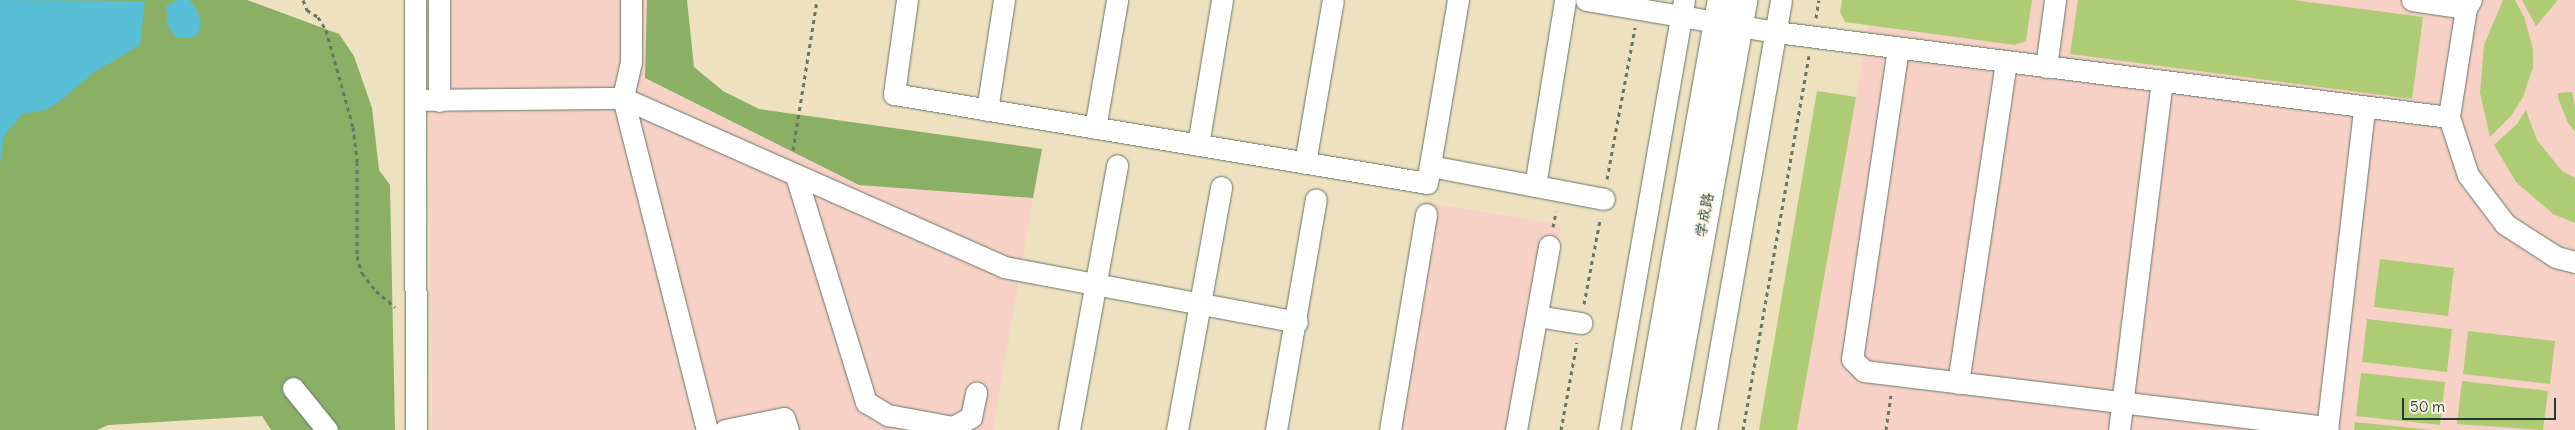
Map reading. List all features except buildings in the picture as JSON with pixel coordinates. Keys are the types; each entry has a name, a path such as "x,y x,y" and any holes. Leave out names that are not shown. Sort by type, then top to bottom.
{"main road":[{"name":"学成路","path":"1646,430 1726,17 1743,0"},
{"name":"学成路","path":"1666,430 1726,17"}],"street":[{"path":"414,0 416,430"},
{"path":"439,0 439,101"},
{"path":"631,0 631,62 623,98 707,430"},
{"path":"907,0 894,94 1427,183 1458,0"},
{"path":"987,110 1004,0"},
{"path":"1095,128 1118,0"},
{"path":"1198,145 1222,0"},
{"path":"1306,163 1333,0"},
{"path":"1534,186 1565,0"},
{"path":"1586,0 1683,8 1726,17 1776,32 1812,37 2364,108 2449,117"},
{"path":"1706,430 1781,0"},
{"path":"2046,67 2055,0"},
{"path":"2412,0 2469,4 2449,117 2468,175 2505,224 2556,257 2575,262"},
{"path":"1609,430 1683,8"},
{"path":"1898,48 1852,359 1864,371 1894,375 2327,428 2364,108"},
{"path":"1958,382 2006,62"},
{"path":"2119,430 2162,82"},
{"path":"415,100 623,98 999,266 1297,322"},
{"path":"1069,430 1117,165"},
{"path":"1430,166 1604,199"},
{"path":"792,175 866,402 888,415 954,427 971,417 976,393"},
{"path":"1177,430 1221,186"},
{"path":"1276,430 1297,322 1316,199"},
{"path":"1390,430 1426,214"},
{"path":"1516,430 1549,246"},
{"path":"1537,316 1581,323"},
{"path":"292,388 327,430"},
{"path":"725,430 784,418 788,430"}],"path":[{"path":"303,0 306,10 318,17 326,30 353,127 357,162 357,256 362,273 376,291 415,318"},
{"path":"792,175 817,0"},
{"path":"1744,430 1819,0"},
{"path":"1549,246 1559,191"},
{"path":"1886,430 1894,375"}],"shaded area":[{"path":"427,0 647,0 645,79 859,185 1033,198 993,430 432,430"},
{"path":"1873,0 2575,0 2575,430 1797,430"},
{"path":"1422,202 1561,224 1524,430 1384,430"}],"green space":[{"path":"0,0 247,0 339,34 354,56 372,108 379,170 390,185 395,430 271,430 262,416 108,425 97,430 0,430"},
{"path":"647,0 687,0 694,67 723,91 759,109 1042,149 1033,198 859,185 645,78"},
{"path":"1842,0 2032,0 2026,41 2015,45 1845,22 1840,12"},
{"path":"2078,0 2293,0 2423,17 2412,99 2070,54"},
{"path":"2503,0 2515,0 2524,17 2533,49 2533,67 2523,97 2511,116 2490,137 2480,93 2484,45"},
{"path":"2522,0 2558,0 2536,26"},
{"path":"1817,91 1856,97 1797,430 1759,430"},
{"path":"2572,92 2575,106 2575,132 2568,123 2558,98 2558,93"},
{"path":"2526,110 2537,140 2562,171 2575,178 2575,223 2553,214 2516,182 2494,145 2517,124"},
{"path":"2380,259 2454,268 2448,316 2374,307"},
{"path":"2367,319 2452,329 2447,372 2362,362"},
{"path":"2468,331 2555,341 2550,384 2463,374"},
{"path":"2361,373 2445,382 2440,425 2356,416"},
{"path":"2462,381 2548,391 2543,430 2457,424"},
{"path":"2355,422 2432,430 2354,430"}],"water":[{"path":"0,0 145,1 140,45 93,73 56,104 45,110 22,114 4,136 0,164"},
{"path":"177,0 189,0 196,8 201,22 198,34 192,38 176,38 168,26 166,6"}]}
